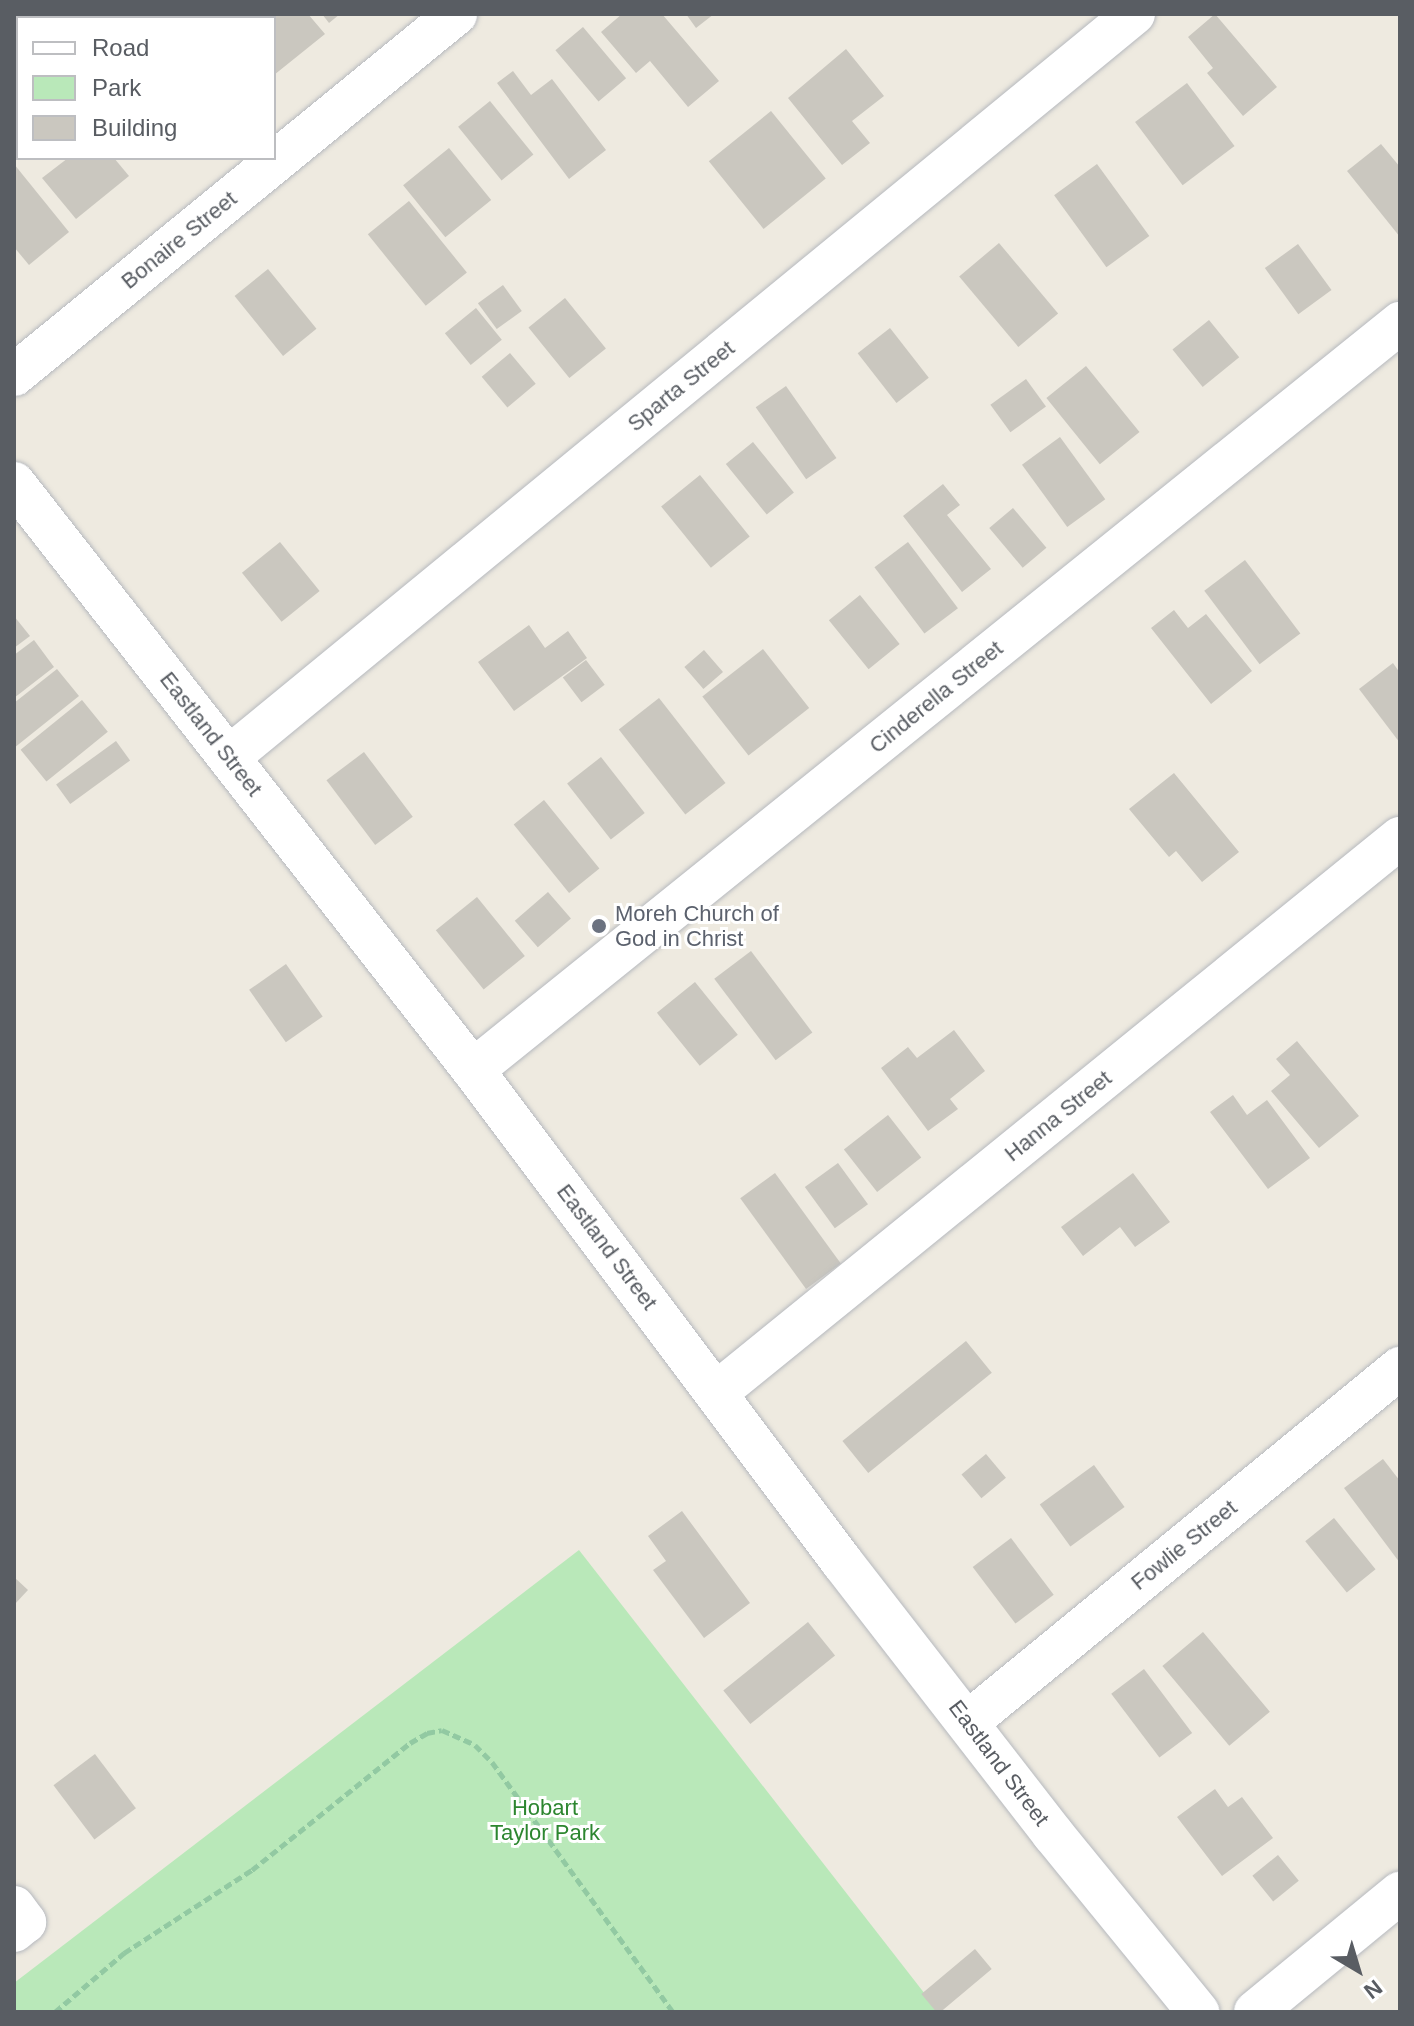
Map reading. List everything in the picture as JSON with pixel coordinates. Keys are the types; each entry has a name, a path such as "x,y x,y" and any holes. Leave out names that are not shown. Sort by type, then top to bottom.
{"street":[{"name":"Bonaire Street","path":"14,375 456,14"},
{"name":"Sparta Street","path":"229,757 1134,14"},
{"name":"Cinderella Street","path":"473,1070 1400,323"},
{"name":"Eastland Street","path":"14,483 473,1070 1053,1834 1198,2012"},
{"name":"Hanna Street","path":"716,1393 1400,838"},
{"name":"Fowlie Street","path":"968,1722 1400,1368"},
{"path":"1255,2012 1400,1893"}],"path":[{"path":"55,2012 124,1953 252,1870 410,1743 427,1733 442,1730 475,1745 492,1762 673,2012"}],"green space":[{"name":"Hobart Taylor Park","path":"579,1550 939,2012 14,2012 14,1983"}],"building":[{"path":"308,14 325,34 276,73 276,16 252,16"},
{"path":"322,14 340,14 329,23"},
{"path":"622,14 662,14 719,81 688,107 650,61 636,73 601,32"},
{"path":"686,14 714,14 696,28"},
{"path":"1215,14 1277,87 1243,116 1207,73 1213,68 1188,37"},
{"path":"583,27 626,78 598,101 555,50"},
{"path":"846,49 884,96 852,121 870,143 842,165 788,98"},
{"path":"513,71 531,95 552,79 606,150 569,179 497,83"},
{"path":"1187,83 1235,146 1183,185 1135,122"},
{"path":"490,101 533,155 502,180 458,127"},
{"path":"771,111 826,179 764,229 709,161"},
{"path":"1381,144 1400,167 1400,237 1347,171"},
{"path":"449,148 491,200 445,237 403,185"},
{"path":"65,160 116,160 129,176 76,219 42,178"},
{"path":"14,164 69,232 29,265 14,247"},
{"path":"1097,164 1149,236 1106,267 1054,195"},
{"path":"409,201 467,272 426,306 368,234"},
{"path":"999,243 1058,313 1018,347 959,276"},
{"path":"1298,244 1332,290 1298,314 1265,268"},
{"path":"268,269 316,329 283,356 235,296"},
{"path":"503,285 522,311 497,329 478,303"},
{"path":"565,298 606,349 569,378 528,328"},
{"path":"476,308 502,340 471,365 445,333"},
{"path":"1209,320 1239,357 1203,387 1172,350"},
{"path":"890,328 929,378 896,403 858,353"},
{"path":"510,353 536,384 507,407 482,377"},
{"path":"1086,366 1139,432 1100,464 1046,398"},
{"path":"1026,379 1046,407 1010,432 990,405"},
{"path":"786,386 836,458 806,479 756,407"},
{"path":"1060,437 1105,499 1067,527 1022,465"},
{"path":"753,442 794,493 767,515 726,464"},
{"path":"700,475 750,536 711,568 661,506"},
{"path":"943,484 960,505 947,515 991,569 962,592 903,516"},
{"path":"1013,508 1046,548 1023,568 989,528"},
{"path":"280,542 320,591 282,622 242,573"},
{"path":"908,542 958,608 924,634 874,567"},
{"path":"1245,560 1300,633 1260,664 1204,591"},
{"path":"860,595 900,644 869,669 829,620"},
{"path":"1174,610 1188,628 1206,614 1252,671 1211,704 1151,628"},
{"path":"14,616 30,636 14,648"},
{"path":"529,625 545,648 568,631 587,658 514,711 478,662"},
{"path":"34,640 54,667 14,698 14,655"},
{"path":"763,649 809,708 748,756 702,696"},
{"path":"704,650 723,672 703,689 684,667"},
{"path":"586,660 605,685 581,702 563,677"},
{"path":"1393,663 1400,673 1400,743 1359,689"},
{"path":"57,669 79,696 14,748 14,703"},
{"path":"659,698 725,783 685,815 619,729"},
{"path":"82,700 108,732 46,782 21,750"},
{"path":"116,741 130,760 70,804 56,784"},
{"path":"364,752 413,817 375,845 326,780"},
{"path":"601,757 645,813 611,839 567,783"},
{"path":"1174,773 1239,852 1202,882 1176,851 1169,857 1129,809"},
{"path":"544,800 599,868 569,893 514,825"},
{"path":"548,892 571,918 538,947 515,921"},
{"path":"477,897 525,956 484,989 436,930"},
{"path":"751,951 812,1032 776,1060 714,979"},
{"path":"286,964 323,1016 286,1042 249,990"},
{"path":"695,982 738,1035 700,1066 657,1013"},
{"path":"954,1030 985,1071 950,1099 958,1109 928,1131 881,1068 908,1047 917,1058"},
{"path":"1297,1041 1359,1116 1319,1148 1271,1091 1290,1075 1276,1059"},
{"path":"1233,1095 1247,1115 1267,1100 1310,1158 1268,1189 1210,1112"},
{"path":"888,1115 921,1158 877,1192 844,1149"},
{"path":"838,1163 868,1204 835,1228 805,1187"},
{"path":"775,1173 841,1264 806,1289 740,1198"},
{"path":"1133,1173 1170,1222 1135,1247 1120,1227 1083,1256 1061,1227"},
{"path":"966,1341 992,1373 868,1473 842,1441"},
{"path":"986,1454 1006,1478 981,1498 961,1475"},
{"path":"1383,1459 1400,1481 1400,1563 1344,1488"},
{"path":"1094,1465 1125,1507 1070,1546 1040,1504"},
{"path":"682,1511 750,1603 704,1638 653,1570 666,1561 648,1536"},
{"path":"1334,1518 1376,1569 1347,1593 1305,1541"},
{"path":"1011,1538 1054,1595 1015,1624 973,1567"},
{"path":"14,1577 28,1590 14,1605"},
{"path":"808,1622 835,1655 750,1724 723,1691"},
{"path":"1203,1632 1270,1712 1229,1746 1162,1666"},
{"path":"1144,1669 1192,1733 1159,1758 1111,1694"},
{"path":"95,1754 136,1808 94,1840 53,1785"},
{"path":"1215,1789 1228,1807 1242,1797 1273,1838 1222,1876 1177,1817"},
{"path":"1278,1855 1299,1881 1273,1901 1252,1876"},
{"path":"975,1949 992,1969 940,2012 936,2012 921,1994"}],"place":[{"name":"Moreh Church of God in Christ","path":"599,926"}]}
